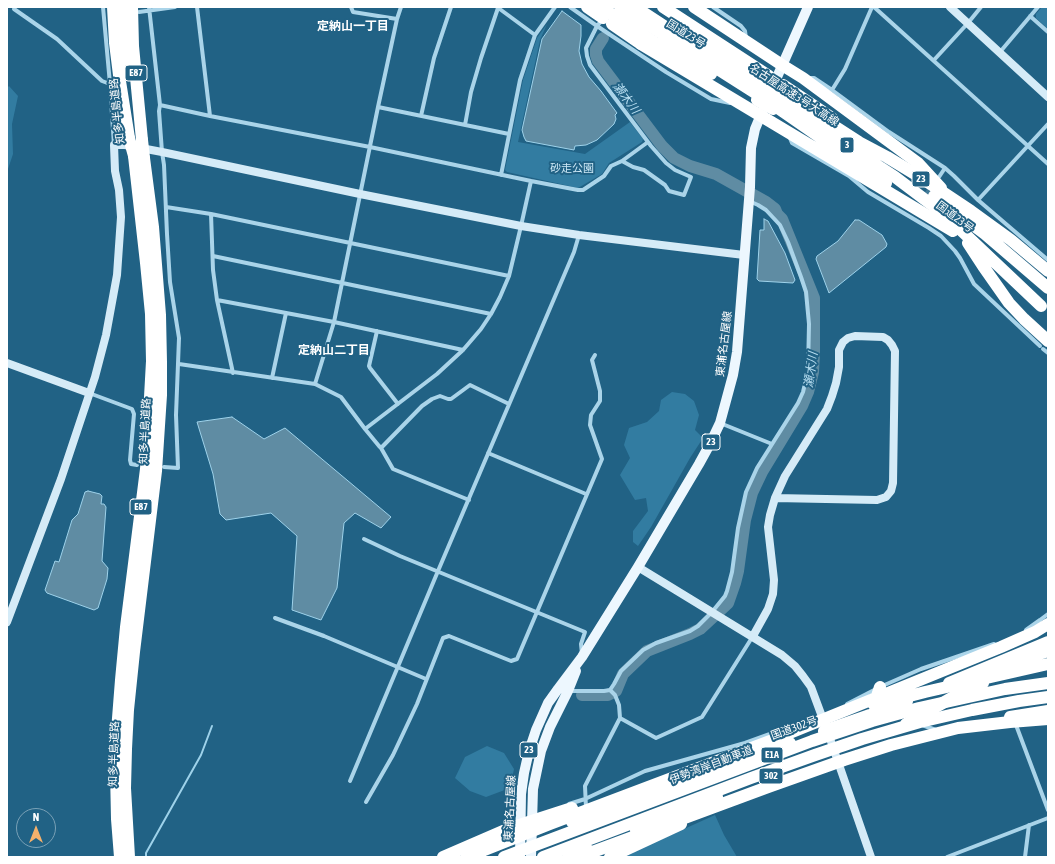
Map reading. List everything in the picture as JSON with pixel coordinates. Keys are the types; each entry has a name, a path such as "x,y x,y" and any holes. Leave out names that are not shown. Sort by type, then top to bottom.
{"highway":[{"name":"知多半島道路","path":"122,7 126,77 135,139"},
{"path":"587,7 641,44 761,115 788,133 955,229 1009,303 1024,319 1044,345"},
{"name":"国道23号","path":"620,7 817,134 955,229"},
{"name":"名古屋高速3号大高線","path":"636,7 895,177 936,208 955,229 1046,309"},
{"name":"名古屋高速3号大高線","path":"650,7 771,79 927,190 985,234 1048,287"},
{"path":"666,7 740,52 771,79"},
{"path":"694,7 803,78 885,138 918,164 957,205"},
{"path":"107,9 115,43 118,68 139,157"},
{"name":"知多半島道路","path":"135,139 133,46 136,9"},
{"path":"600,17 657,44 759,98"},
{"name":"国道23号","path":"771,79 877,148 957,205 1012,252 1048,287"},
{"path":"854,139 913,173 971,211 1011,240 1048,271"},
{"name":"知多半島道路","path":"120,857 117,820 116,771 120,680 146,469 152,361 150,300 138,186 139,157"},
{"name":"知多半島道路","path":"129,857 125,788 128,710 156,471 161,368 160,314 153,227 139,157"},
{"path":"775,739 1035,632 1045,623"},
{"name":"国道302号","path":"479,857 587,816 870,715 1048,642"},
{"path":"467,857 775,739 832,719 993,669 1048,650"},
{"name":"302","path":"568,857 579,856 730,792 910,722 970,688 1048,658"},
{"path":"888,701 1048,664"},
{"name":"伊勢湾岸自動車道","path":"504,857 804,743 865,723 919,708 1005,689 1048,682"},
{"path":"870,715 880,686"},
{"name":"E1A","path":"543,857 751,778 862,739 920,722 1019,701 1048,697"},
{"path":"579,856 733,799 868,752 958,728 1048,711"},
{"path":"958,728 1010,722 1048,720"},
{"path":"443,857 528,822 701,767"},
{"path":"610,857 733,799"}],"main road":[{"name":"東浦名古屋線","path":"531,857 533,789 541,751 563,690 582,656 638,567 703,458 720,423 733,375 737,352 749,195 751,148 755,129 761,115 771,79 782,65 808,7"},
{"name":"東浦名古屋線","path":"520,857 521,794 529,751 536,730 548,703 563,690"}],"street":[{"path":"15,7 14,9 57,39 102,81 110,84"},
{"path":"136,9 175,7"},
{"path":"198,7 210,116"},
{"path":"351,7 353,12 397,19"},
{"path":"315,384 334,322 378,106 401,7"},
{"path":"421,116 434,58 451,7"},
{"path":"501,175 520,80 535,35 555,7"},
{"path":"570,7 600,17 666,72 711,99 742,105"},
{"path":"611,7 600,17 586,48 590,65 648,142 666,163 675,170 691,177 684,195 669,191 665,185 644,170 633,167 622,161"},
{"path":"713,7 745,30 747,36 746,41"},
{"path":"832,90 845,69 873,7 934,60 1048,164"},
{"path":"950,7 1048,97"},
{"path":"934,60 981,7"},
{"path":"1000,53 1038,7"},
{"path":"149,8 160,105 159,111 164,164 170,282 179,338 176,415 178,468 164,467"},
{"path":"465,125 471,92 498,8 535,35"},
{"path":"7,622 58,485 89,393 106,335 117,275 121,211 120,190 115,171 107,9"},
{"path":"1030,16 1048,32"},
{"path":"803,78 814,78 889,132 945,168 978,200 1048,260"},
{"path":"160,105 370,147 531,182 578,190 583,190 604,176 611,166 622,161 648,142"},
{"path":"378,106 509,134"},
{"path":"978,200 1048,124"},
{"path":"788,133 792,143 848,176 868,192 941,236 960,258 974,284 1044,345 1048,353"},
{"path":"114,145 124,145 162,152 360,194 522,226 579,235 744,255"},
{"path":"939,176 945,168"},
{"path":"365,429 437,374 474,338 491,314 509,276 522,226 531,182"},
{"path":"563,690 610,690 621,671 643,650 656,643 690,631 713,613 727,591 732,572 739,523 746,492 754,473 798,403 808,371 809,324 807,296 802,277 780,225 749,195"},
{"path":"166,206 350,242 509,276"},
{"path":"909,216 913,212"},
{"path":"211,214 212,270 233,373"},
{"path":"350,781 574,252 579,235"},
{"path":"212,256 491,314"},
{"path":"217,300 334,322 463,350"},
{"path":"272,378 286,313"},
{"path":"377,331 369,366 398,404"},
{"path":"620,718 656,738 702,717 768,609 773,594 774,580 768,527 770,514 775,498 786,476 827,409 836,383 839,367 839,350 843,342 848,338 855,336 883,337 888,340 895,351 893,483 891,491 886,497 877,500 775,498"},
{"path":"366,802 393,755 417,704 443,638 449,636 511,661 516,659 602,459 590,425 591,416 600,401 600,391 592,360 595,355"},
{"path":"7,363 132,409 134,414 130,460 132,464 137,465"},
{"path":"178,364 315,384 341,397 381,448 393,469 469,500"},
{"path":"381,448 422,406 432,399 440,396 451,399 470,385 509,404"},
{"path":"720,423 772,444"},
{"path":"488,453 586,494"},
{"path":"364,539 400,556 584,632 581,644 582,656"},
{"path":"638,567 752,636 782,655 795,666 810,688 822,716 836,752 871,857"},
{"path":"1023,631 1045,623 1048,614"},
{"path":"275,618 399,666 426,679"},
{"path":"794,726 822,716 880,686 996,643"},
{"path":"584,831 587,816 585,786 620,718 619,705 615,695 610,690"},
{"path":"910,722 939,730 954,732 1048,720"},
{"path":"1016,724 1048,810"},
{"path":"533,816 585,799 645,771 745,743 787,728"},
{"path":"947,857 1048,818"},
{"path":"1025,857 1029,825"},
{"path":"579,856 583,838"}],"green space":[{"path":"1042,7 1048,7 1048,29 1036,18 1036,14"},
{"name":"砂走公園","path":"547,24 540,40 518,142 585,154 630,122 643,139 642,142 609,163 602,174 578,188 507,172 505,170 523,80 537,38"},
{"path":"9,86 18,96 12,124 13,154 7,172 7,88"},
{"path":"672,392 685,394 694,401 699,415 695,430 703,438 651,527 638,546 633,542 633,531 648,511 646,498 635,500 620,475 630,458 624,445 629,428 647,422 659,411 661,400"},
{"path":"487,746 504,753 514,769 510,788 486,797 470,791 455,778 465,757"},
{"path":"715,815 724,835 737,857 622,857"}],"shaded area":[{"path":"562,11 581,25 579,51 582,64 589,77 617,113 615,115 616,119 614,124 597,140 586,145 575,146 574,150 526,141 522,130 542,39"},
{"path":"764,219 768,221 785,253 795,280 793,283 759,281 757,279 760,230 764,230"},
{"path":"855,220 859,220 882,235 887,244 886,247 829,293 816,259 817,256 838,241"},
{"path":"232,417 264,439 285,428 391,517 381,528 355,513 344,523 337,588 321,620 292,610 297,536 271,513 226,520 220,514 213,474 197,422"},
{"path":"88,491 100,494 102,496 101,504 104,504 106,507 102,561 108,568 107,579 98,608 94,610 47,593 45,590 55,561 59,562 72,520 78,514 85,492"}],"waterway":[{"name":"瀬木川","path":"582,695 608,695 616,691 623,674 647,651 700,629 728,603 738,571 745,520 752,493 762,472 802,406 808,392 813,372 814,353 814,298 782,219 777,214 775,209 766,202 716,174 690,166 674,158 662,146 598,61 596,49 603,38"},
{"path":"146,857 146,853 201,755 212,726"}],"tunnel":[{"path":"916,208 932,186"}],"district":[{"name":"定納山一丁目","path":"353,26"},
{"name":"定納山二丁目","path":"334,350"}]}
